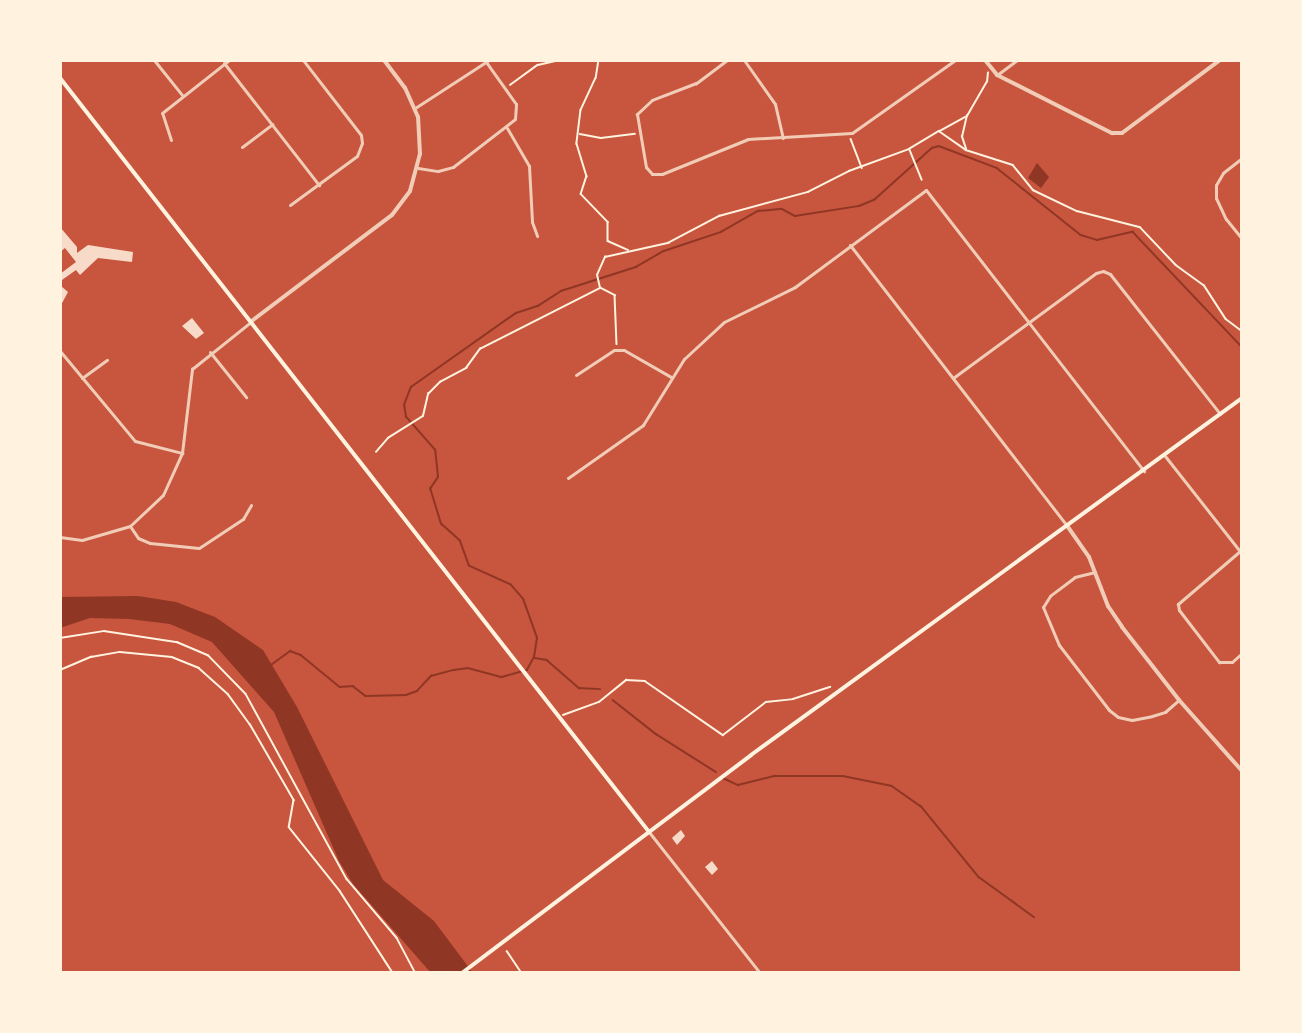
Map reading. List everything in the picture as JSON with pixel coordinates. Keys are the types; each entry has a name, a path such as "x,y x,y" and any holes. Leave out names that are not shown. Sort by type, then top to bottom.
{"main road":[{"path":"60,78 253,320 649,832"},
{"path":"462,973 649,832 1166,456 1242,398"}],"street":[{"path":"154,60 182,95"},
{"path":"171,140 162,113 229,60"},
{"path":"290,205 357,156 362,143 357,129 303,60"},
{"path":"60,537 82,540 130,526 163,495 182,453 192,369 210,352 392,215 411,191 418,168 421,141 415,108 384,60"},
{"path":"727,60 696,83 643,106 637,114 646,167 652,174 662,174 730,143 852,133 955,60"},
{"path":"744,60 775,104 783,138"},
{"path":"985,60 997,75 1112,133 1122,133 1220,60"},
{"path":"997,75 1017,60"},
{"path":"415,108 487,61 516,104 518,112 507,128 453,167 438,171 418,168"},
{"path":"224,63 319,185"},
{"path":"242,147 272,124"},
{"path":"507,128 527,159 532,222 537,236"},
{"path":"1242,158 1223,173 1216,184 1216,198 1242,239"},
{"path":"568,478 643,425 684,359 724,322 784,294 926,190 1144,471"},
{"path":"850,245 1068,527 1095,572 1108,606 1179,700 1242,771"},
{"path":"952,378 1029,321 1103,271 1110,274 1220,414"},
{"path":"576,375 614,350 624,351 671,377"},
{"path":"60,351 135,441 182,453"},
{"path":"210,352 246,398"},
{"path":"82,378 107,360"},
{"path":"1166,456 1241,553 1178,604 1179,610 1219,662 1232,662 1242,653"},
{"path":"130,526 138,538 150,543 199,548 243,519 251,505"},
{"path":"1095,572 1075,577 1050,596 1043,607 1059,645 1109,710 1118,717 1132,720 1152,716 1165,712 1179,700"},
{"path":"649,832 760,973"}],"path":[{"path":"510,85 538,65 559,60"},
{"path":"599,60 594,84 582,103 580,135 577,144 587,176 581,194 608,222 608,242 628,251"},
{"path":"966,150 962,137 966,116 987,81 988,73"},
{"path":"600,288 597,275 605,258 669,243 719,216 808,192 849,171 862,169 909,149 966,116"},
{"path":"939,131 966,150 1013,165 1032,190 1077,211 1140,228 1176,265 1204,285 1226,319 1242,330"},
{"path":"580,135 601,138 635,134"},
{"path":"851,139 862,169"},
{"path":"909,149 922,180"},
{"path":"600,288 615,295 616,344"},
{"path":"376,452 405,426 418,421 423,416 428,394 440,382 466,368 480,349 600,288"},
{"path":"60,638 104,631 177,642 208,655 246,694 347,879 398,938 416,973"},
{"path":"60,670 91,657 120,652 172,657 199,668 228,694 250,724 294,800 289,827 340,891 393,973"},
{"path":"563,715 599,702 626,680 645,681 723,735 766,702 793,699 830,687"},
{"path":"507,951 522,973"},
{"path":"1020,973 1030,973"}],"shaded area":[{"path":"1037,163 1049,177 1041,188 1028,178"},
{"path":"138,596 176,602 215,617 263,650 297,707 383,880 434,921 473,973 431,973 353,884 339,861 274,712 212,642 170,624 129,619 90,618 60,628 60,597"}],"building":[{"path":"60,227 77,247 77,253 88,245 133,252 132,262 98,258 80,275 76,270 62,280 61,286 68,292 60,307 60,274 76,262 65,248 60,252"},
{"path":"192,318 204,333 196,339 182,326"},
{"path":"681,830 685,836 677,845 672,838"},
{"path":"712,861 718,869 712,875 705,867"}],"waterway":[{"path":"271,665 290,651 301,655 340,687 353,686 366,696 406,695 417,691 431,676 454,670 468,668 502,677 527,670 534,657 537,638 523,599 511,585 469,566 460,541 441,524 430,489 438,477 435,450 406,417 404,405 411,387 516,313 538,306 561,291 636,267 664,251 721,232 758,211 782,209 795,216 859,206 874,200 932,148 939,146 997,168 1081,235 1097,240 1133,232 1242,347"},
{"path":"535,658 547,660 579,688 600,689"},
{"path":"613,700 656,734 716,772"},
{"path":"723,778 738,785 775,776 843,776 892,786 921,806 979,877 1034,917"}]}
